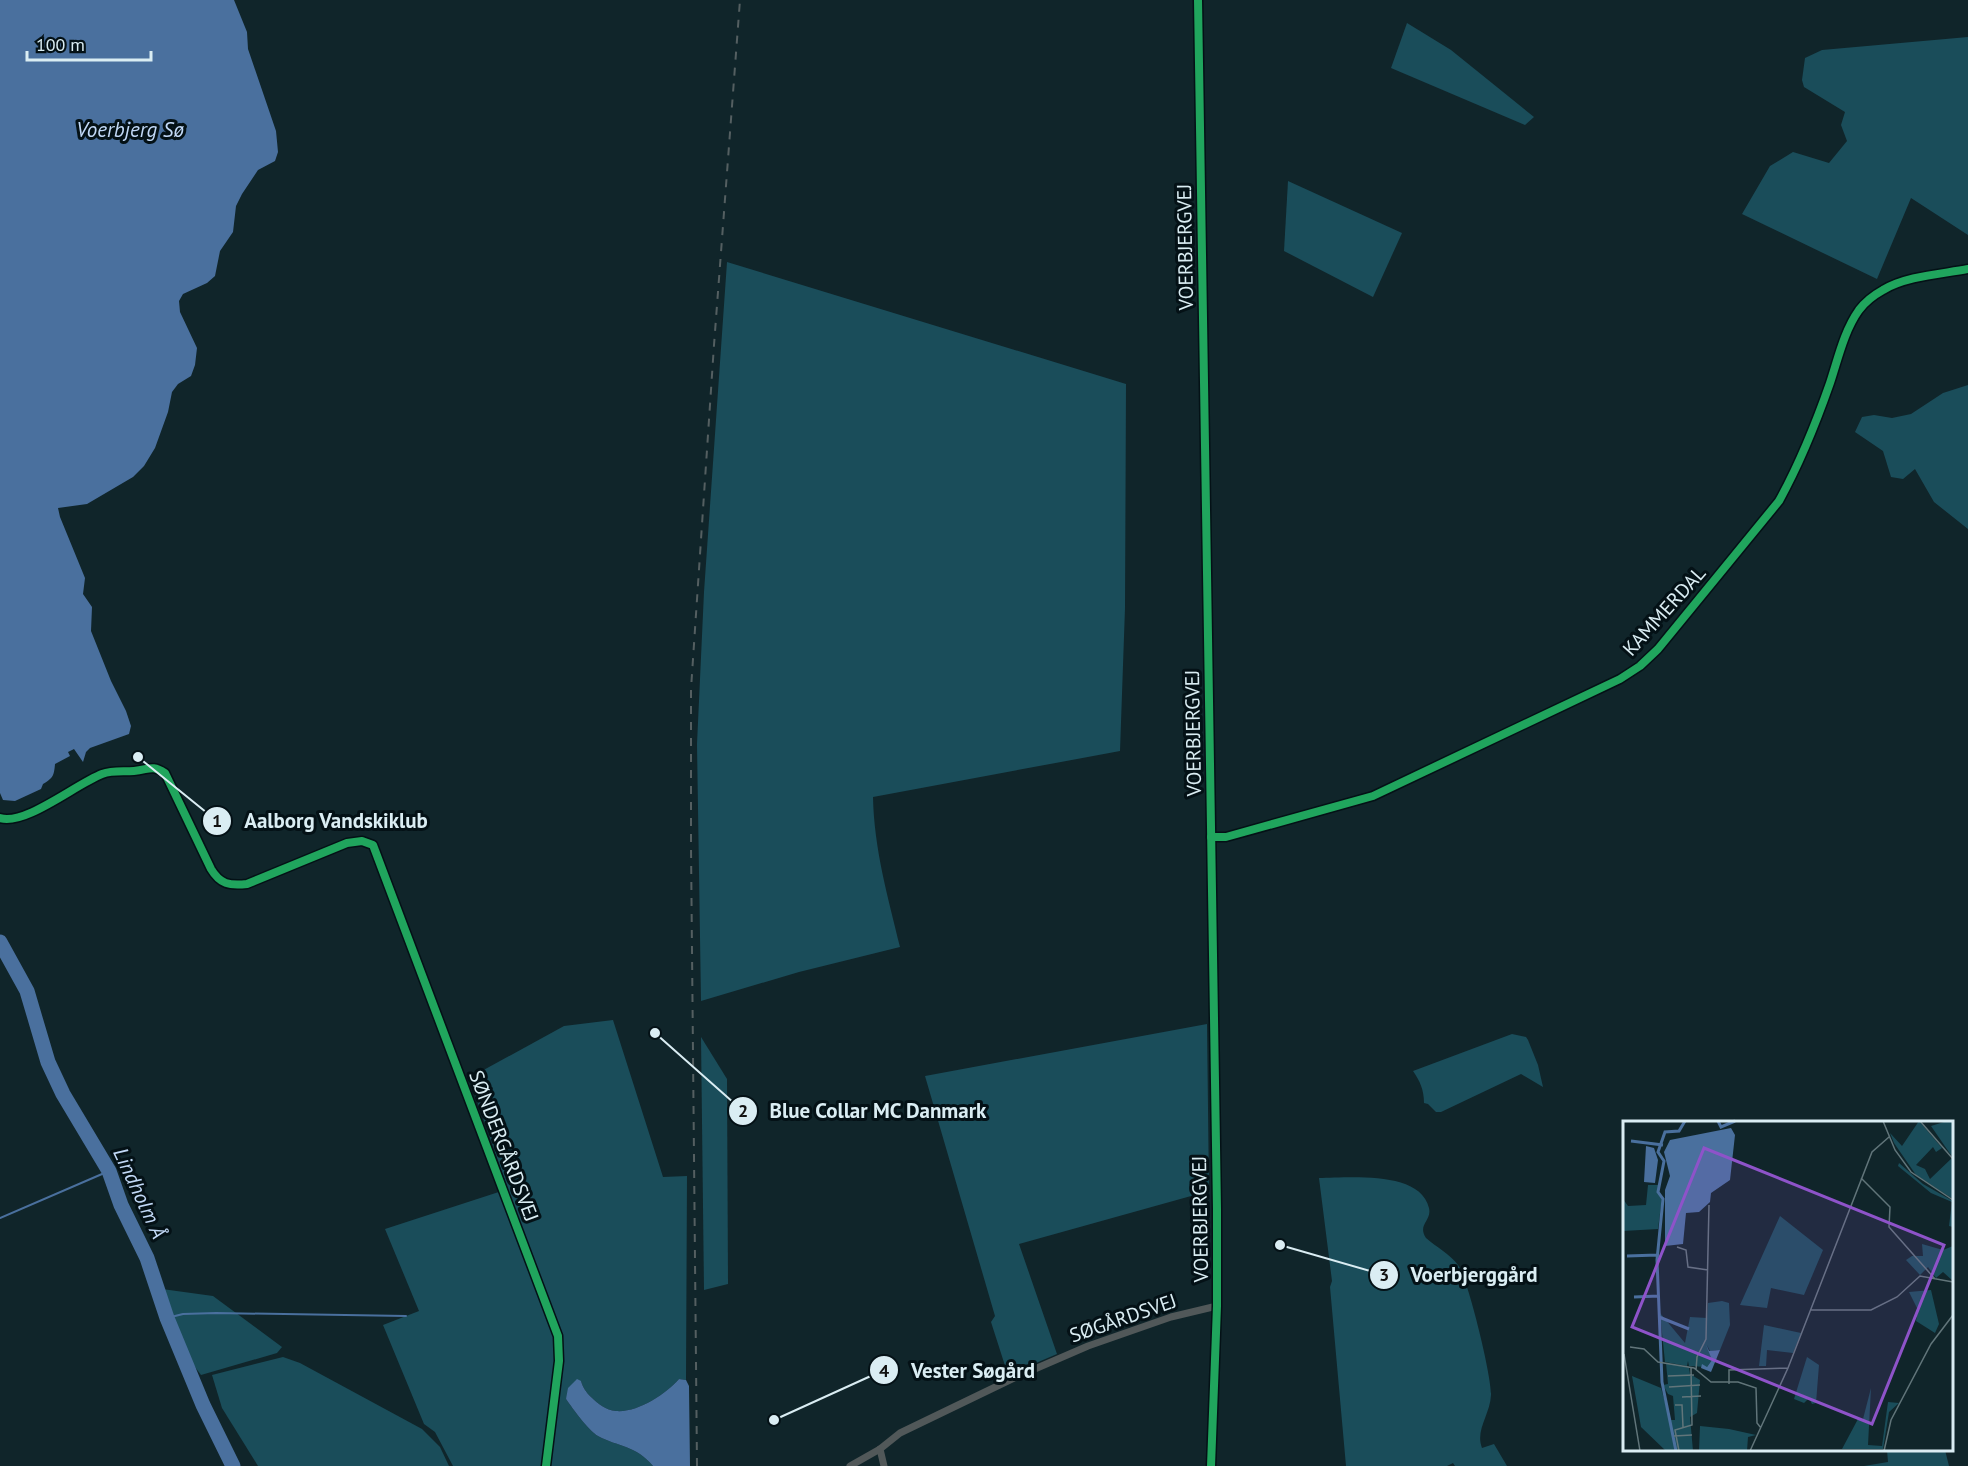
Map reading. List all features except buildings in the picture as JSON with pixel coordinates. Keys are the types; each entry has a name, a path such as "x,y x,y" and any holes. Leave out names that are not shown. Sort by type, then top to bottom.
{"street":[{"name":"VOERBJERGVEJ","path":"1198,0 1217,1306 1211,1466"},
{"name":"KAMMERDAL","path":"1211,837 1226,837 1373,796 1620,679 1640,666 1662,644 1779,501 1794,475 1850,326 1859,310 1885,289 1904,281 1968,269"},
{"name":"SØNDERGÅRDSVEJ","path":"373,845 558,1336 559,1361 546,1466"},
{"name":"SØGÅRDSVEJ","path":"850,1466 880,1449 900,1433 1014,1378 1088,1346 1171,1317 1217,1306"},
{"path":"880,1449 884,1466"}],"shaded area":[{"path":"1407,23 1451,50 1534,117 1525,125 1391,68"},
{"path":"1968,37 1968,235 1911,198 1877,279 1742,214 1770,166 1793,152 1829,163 1847,141 1841,125 1845,112 1804,87 1802,80 1805,58 1822,50"},
{"path":"1288,181 1402,233 1373,297 1284,251"},
{"path":"727,262 1126,384 1125,608 1120,751 873,797 879,854 900,947 799,972 701,1001 697,744 704,592"},
{"path":"1968,385 1968,529 1934,502 1915,469 1903,479 1891,477 1883,451 1855,432 1862,417 1874,415 1892,418 1911,414 1943,393"},
{"path":"613,1020 663,1177 687,1176 686,1380 679,1379 667,1391 642,1406 624,1411 612,1410 599,1404 586,1392 581,1381 566,1399 594,1433 605,1440 633,1450 653,1466 453,1466 435,1432 424,1424 383,1325 419,1311 385,1229 508,1189 469,1078 564,1026"},
{"path":"1207,1024 1209,1191 1019,1244 1057,1354 1008,1375 991,1322 995,1316 925,1076"},
{"path":"1512,1034 1526,1037 1528,1040 1538,1065 1543,1087 1521,1074 1441,1112 1436,1112 1424,1103 1421,1086 1413,1071"},
{"path":"701,1037 727,1079 728,1284 704,1290"},
{"path":"1319,1178 1382,1179 1412,1187 1423,1196 1429,1208 1424,1233 1426,1238 1458,1265 1468,1289 1484,1350 1491,1395 1480,1435 1482,1448 1494,1444 1507,1466 1455,1466 1453,1463 1447,1466 1346,1466 1330,1287 1332,1281"},
{"path":"162,1289 213,1296 282,1347 277,1353 201,1375 189,1359"},
{"path":"283,1357 300,1363 422,1429 440,1447 449,1466 258,1466 222,1408 212,1375"},
{"path":"1887,1451 1945,1451 1949,1466 1864,1466 1888,1462"}],"water":[{"name":"Voerbjerg Sø","path":"0,0 234,0 247,32 248,49 276,131 278,152 275,161 258,170 242,194 236,206 233,232 220,251 215,276 207,283 183,294 179,301 180,312 197,348 195,365 191,376 178,384 172,392 168,412 155,448 144,466 133,477 87,504 58,508 85,578 83,594 92,607 91,631 126,711 131,726 129,734 90,748 83,762 74,749 68,752 70,756 55,764 52,776 41,789 15,801 3,800 0,793"},
{"path":"577,1379 581,1381 586,1392 596,1402 616,1411 642,1406 667,1391 679,1379 686,1380 689,1386 690,1466 653,1466 633,1450 605,1440 594,1433 566,1399 568,1388"}],"waterway":[{"name":"Lindholm Å","path":"0,942 27,991 48,1062 63,1094 109,1171 121,1205 147,1258 167,1318 203,1405 233,1466"},
{"path":"0,1218 109,1171"},
{"path":"167,1318 183,1314 216,1313 406,1316"}],"railway":[{"path":"697,1466 691,689 740,0"}],"cycle path":[{"path":"1198,0 1217,1209 1217,1306 1211,1466"},
{"path":"1211,837 1226,837 1373,796 1620,679 1640,666 1658,649 1779,501 1813,428 1845,336 1861,307 1892,285 1924,276 1968,269"},
{"path":"0,818 10,819 23,816 102,774 153,768 165,773 211,869 218,878 226,883 247,884 347,843 362,841 373,845 558,1336 559,1361 546,1466"}],"place":[{"name":"Aalborg Vandskiklub","path":"138,757"},
{"name":"Blue Collar MC Danmark","path":"655,1033"},
{"name":"Voerbjerggård","path":"1280,1245"},
{"name":"Vester Søgård","path":"774,1420"}]}
